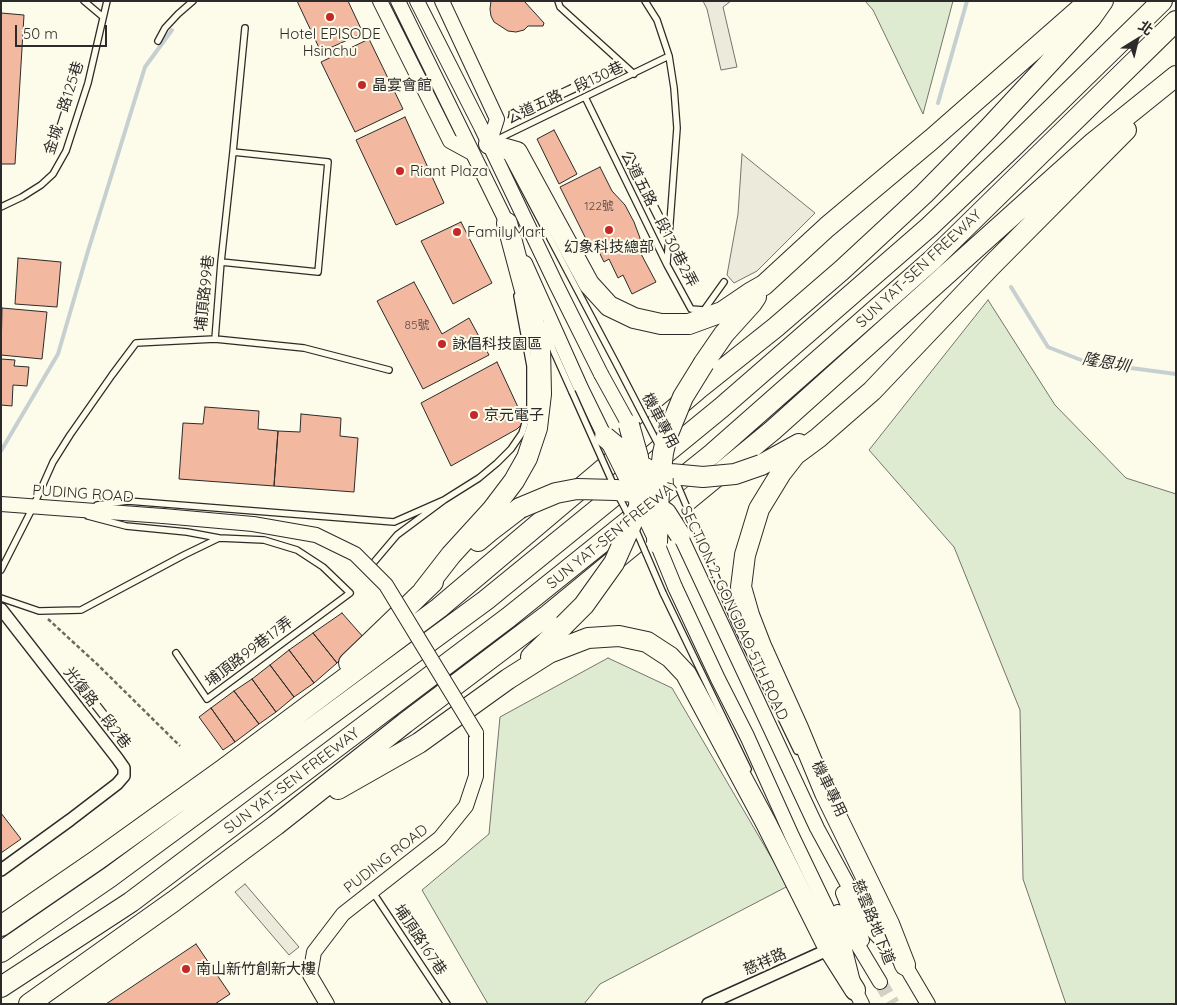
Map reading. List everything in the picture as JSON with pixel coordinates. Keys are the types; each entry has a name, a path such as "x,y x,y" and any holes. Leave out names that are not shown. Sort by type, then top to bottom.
{"highway":[{"path":"480,148 517,152 589,284 609,306 634,318 661,324 689,324 722,312 764,285 827,227 932,139 1080,9 1092,1"},
{"path":"1,926 224,770 439,608 776,327 842,270 924,194 988,129 1091,18 1104,1"},
{"name":"SUN YAT-SEN FREEWAY","path":"1,952 110,877 486,600 586,520 728,401 929,227 1162,1"},
{"name":"SUN YAT-SEN FREEWAY","path":"1,987 131,902 509,618 712,454 931,261 1176,21"},
{"path":"29,1004 174,901 276,825 405,723 548,616 758,442 1094,142 1176,76"},
{"path":"905,965 889,924 825,793 761,646 741,587 745,554 759,509 781,473 795,455 872,392 990,267 1176,80"},
{"path":"423,590 451,555 492,510 514,481 527,458 537,428 541,394 540,347 507,223"},
{"path":"508,679 584,605 614,563 663,453 671,425 683,397 724,334 752,303 764,285"},
{"path":"224,770 336,675 423,590 490,531 520,508 556,493 577,489 645,490 703,477 735,474 761,465 800,444 872,392"},
{"path":"629,425 657,543"},
{"path":"605,437 645,490 666,513 680,535"},
{"path":"276,825 418,742 508,679 549,654 588,638 619,636 647,642 670,657 691,682 858,997"}],"street":[{"path":"380,1 450,141 480,148"},
{"path":"398,1 556,284 629,425"},
{"path":"417,1 480,148 507,223 576,390 605,437 645,490"},
{"path":"442,1 497,120 480,148"},
{"name":"PUDING ROAD","path":"1,504 253,524 316,535 355,554 386,585 476,733 476,776 466,806 440,838 343,914 314,952 310,976 327,1004"},
{"name":"SECTION 2, GONGDAO 5TH ROAD","path":"680,535 816,828 873,931 905,965 928,1004"},
{"path":"657,543 669,590 747,736 792,836 844,942 858,997"},
{"name":"光復路二段2巷","path":"1,609 124,768 124,776 117,784 1,870"},
{"name":"慈雲路地下道","path":"792,836 880,982 816,828"},
{"name":"慈祥路","path":"708,1004 832,948"}],"lane":[{"path":"84,1 103,17"},
{"name":"金城一路125巷","path":"1,207 41,185 53,174 66,151 88,83 107,1"},
{"path":"158,41 178,14 193,1"},
{"path":"645,1 657,20 669,56 674,88 677,128 667,265"},
{"path":"557,3 634,74"},
{"name":"埔頂路99巷","path":"1,570 34,507 53,462 96,397 136,343 215,339 220,262 233,152 244,28"},
{"name":"公道五路二段130巷","path":"480,148 669,56"},
{"name":"公道五路二段130巷2弄","path":"585,97 667,265 691,309 704,310 724,282"},
{"name":"機車專用","path":"480,148 507,157 663,453"},
{"path":"220,262 318,272 328,162 233,152"},
{"path":"507,223 514,276"},
{"path":"507,223 537,306"},
{"path":"369,568 397,535 444,500 479,478 511,449 522,433 530,407 530,366 517,293"},
{"name":"機車專用","path":"540,315 554,352 576,390 645,490 712,567 735,623 800,757"},
{"path":"215,339 304,348 389,370"},
{"name":"機車專用","path":"645,490 669,590 753,779"},
{"path":"64,510 128,501 394,522 444,500"},
{"path":"64,510 126,526 187,532 219,538"},
{"path":"1,598 39,611 81,610 219,538"},
{"name":"埔頂路99巷17弄","path":"176,653 208,698 350,593 323,567 297,550 264,540 219,538"},
{"path":"804,885 832,948"},
{"name":"埔頂路167巷","path":"372,891 448,1004"},
{"path":"883,927 905,965"}],"path":[{"path":"39,611 98,665 180,746"}],"green space":[{"path":"865,1 953,1 923,114 873,10"},
{"path":"988,300 1055,405 1126,478 1176,494 1176,1004 1066,1004 1023,879 1020,710 954,547 869,450"},
{"path":"608,658 672,688 788,886 600,984 584,1004 488,1004 422,890 489,834 500,717"}],"shaded area":[{"path":"703,1 731,1 723,7 737,67 721,70 707,9"},
{"path":"742,154 815,213 757,271 734,283 727,275 738,214"},
{"path":"245,884 299,947 289,955 235,892"}],"building":[{"name":"Hotel EPISODE Hsinchu","path":"297,1 348,1 363,33 321,52"},
{"path":"491,1 524,1 544,23 543,26 528,26 524,30 516,32 508,31 494,22 490,9"},
{"path":"1,13 24,15 15,164 1,164"},
{"name":"晶宴會館","path":"369,39 403,109 355,132 321,62"},
{"name":"Riant Plaza","path":"405,117 444,203 396,225 356,140"},
{"path":"554,130 577,174 559,184 537,139"},
{"name":"幻象科技總部","path":"600,167 612,191 625,205 634,222 640,238 640,252 656,282 632,294 623,275 618,278 609,259 604,262 595,244 590,247 560,187"},
{"path":"461,222 492,283 453,304 421,241"},
{"path":"18,258 61,262 57,307 15,304"},
{"name":"詠倡科技園區","path":"414,282 442,334 469,318 489,355 423,389 377,301"},
{"path":"2,308 47,312 42,359 1,355"},
{"path":"1,359 15,360 14,366 29,367 27,386 13,385 12,406 1,405"},
{"name":"京元電子","path":"497,362 523,418 521,425 451,466 421,403"},
{"path":"205,407 259,411 258,429 278,431 274,486 179,479 183,423 203,424"},
{"path":"301,414 341,418 340,436 358,438 354,492 274,486 278,431 300,432"},
{"path":"342,613 364,638 337,663 313,633"},
{"path":"313,633 337,663 314,683 289,650"},
{"path":"289,650 314,683 294,697 270,665"},
{"path":"270,665 294,697 276,712 252,679"},
{"path":"252,679 276,712 259,724 234,691"},
{"path":"234,691 259,724 235,742 211,708"},
{"path":"211,708 235,742 223,750 199,717"},
{"path":"1,813 21,839 1,853"},
{"name":"南山新竹創新大樓","path":"196,944 230,994 215,1004 106,1004"}],"waterway":[{"name":"隆恩圳","path":"938,103 967,1"},
{"path":"1,451 58,354 145,67 172,30"},
{"name":"隆恩圳","path":"1011,287 1048,347 1086,362 1176,374"}],"tunnel":[{"path":"880,982 893,1004"}],"place":[{"name":"Hotel EPISODE Hsinchu","path":"330,17"},
{"name":"晶宴會館","path":"362,85"},
{"name":"Riant Plaza","path":"400,171"},
{"name":"幻象科技總部","path":"609,230"},
{"name":"FamilyMart","path":"457,232"},
{"name":"詠倡科技園區","path":"442,344"},
{"name":"京元電子","path":"474,415"},
{"name":"南山新竹創新大樓","path":"186,969"}]}
